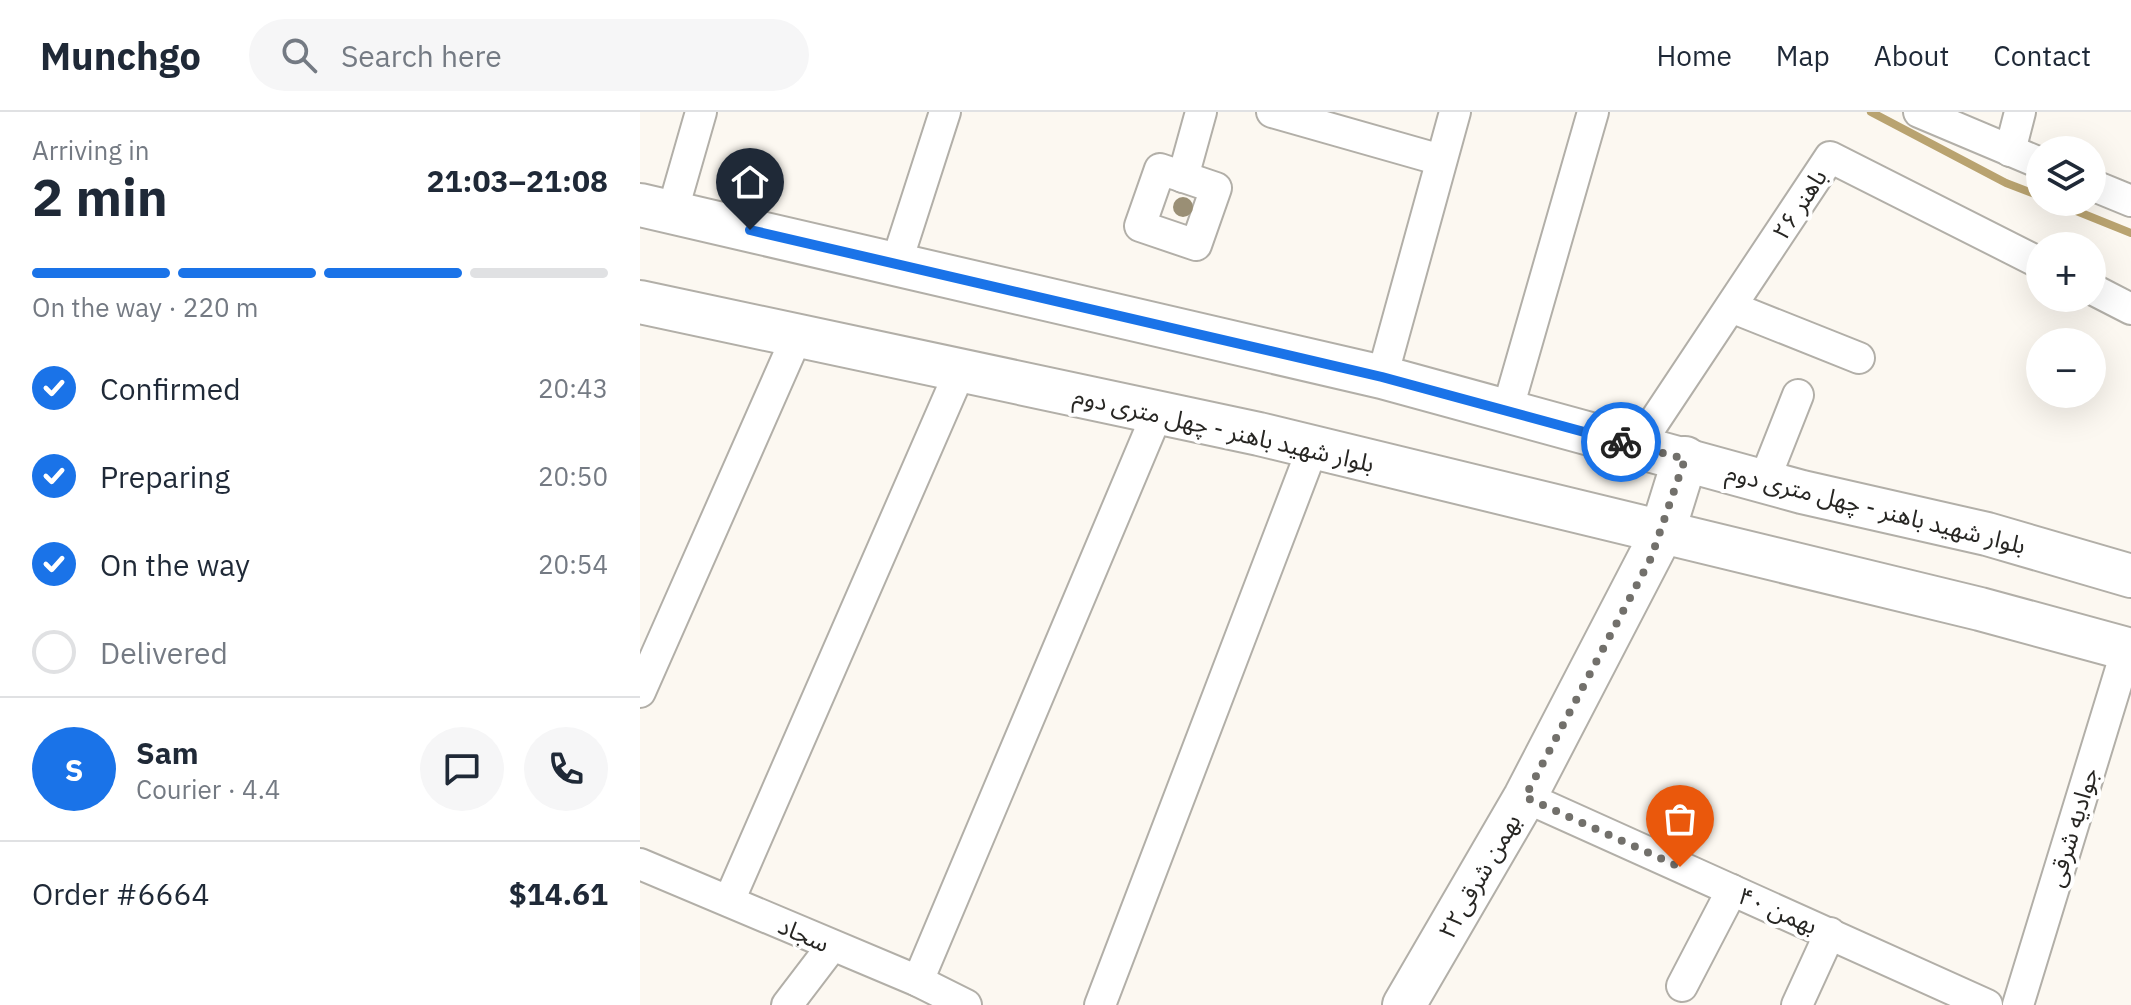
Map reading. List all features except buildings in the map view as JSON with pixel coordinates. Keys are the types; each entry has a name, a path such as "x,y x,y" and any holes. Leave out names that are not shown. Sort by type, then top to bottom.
{"main road":[{"path":"1662,533 1685,459"}],"street":[{"path":"656,209 701,112"},
{"path":"896,264 945,112"},
{"path":"1183,177 1201,112"},
{"path":"1272,112 1441,160"},
{"path":"1382,377 1455,112"},
{"path":"1508,408 1593,112"},
{"path":"1919,112 2026,157"},
{"path":"2010,151 2020,112"},
{"name":"باهنر ۲۶","path":"1638,446 1830,157 2026,256"},
{"path":"2106,191 2131,201"},
{"name":"بلوار شهید باهنر - چهل متری دوم","path":"656,209 1508,408 1764,481 1987,534 2131,576"},
{"path":"2106,296 2131,309"},
{"name":"بلوار شهید باهنر - چهل متری دوم","path":"640,302 1313,447 1980,609 2129,650"},
{"path":"1731,307 1859,358"},
{"path":"640,692 798,334"},
{"path":"729,901 961,369"},
{"path":"1764,481 1798,395"},
{"path":"918,981 1157,414"},
{"path":"1100,1005 1187,770 1313,447"},
{"name":"۲۲بهمن شرقی","path":"1404,1005 1525,797 1662,533"},
{"name":"جوادیه شرقی","path":"2018,1005 2129,650"},
{"name":"بهمن ۴۰","path":"1525,797 1987,1005"},
{"name":"سجاد","path":"640,864 918,981 966,1005"},
{"path":"1682,986 1732,890"},
{"path":"1797,1005 1830,933"},
{"path":"787,1005 832,946"}],"waterway":[{"path":"1871,112 2026,191"},
{"path":"2089,216 2131,233"}],"way so far":[{"path":"1621,442 1685,459 1651,558 1525,797 1680,867"}],"route":[{"path":"750,230 1382,377 1508,408 1621,442"}]}
